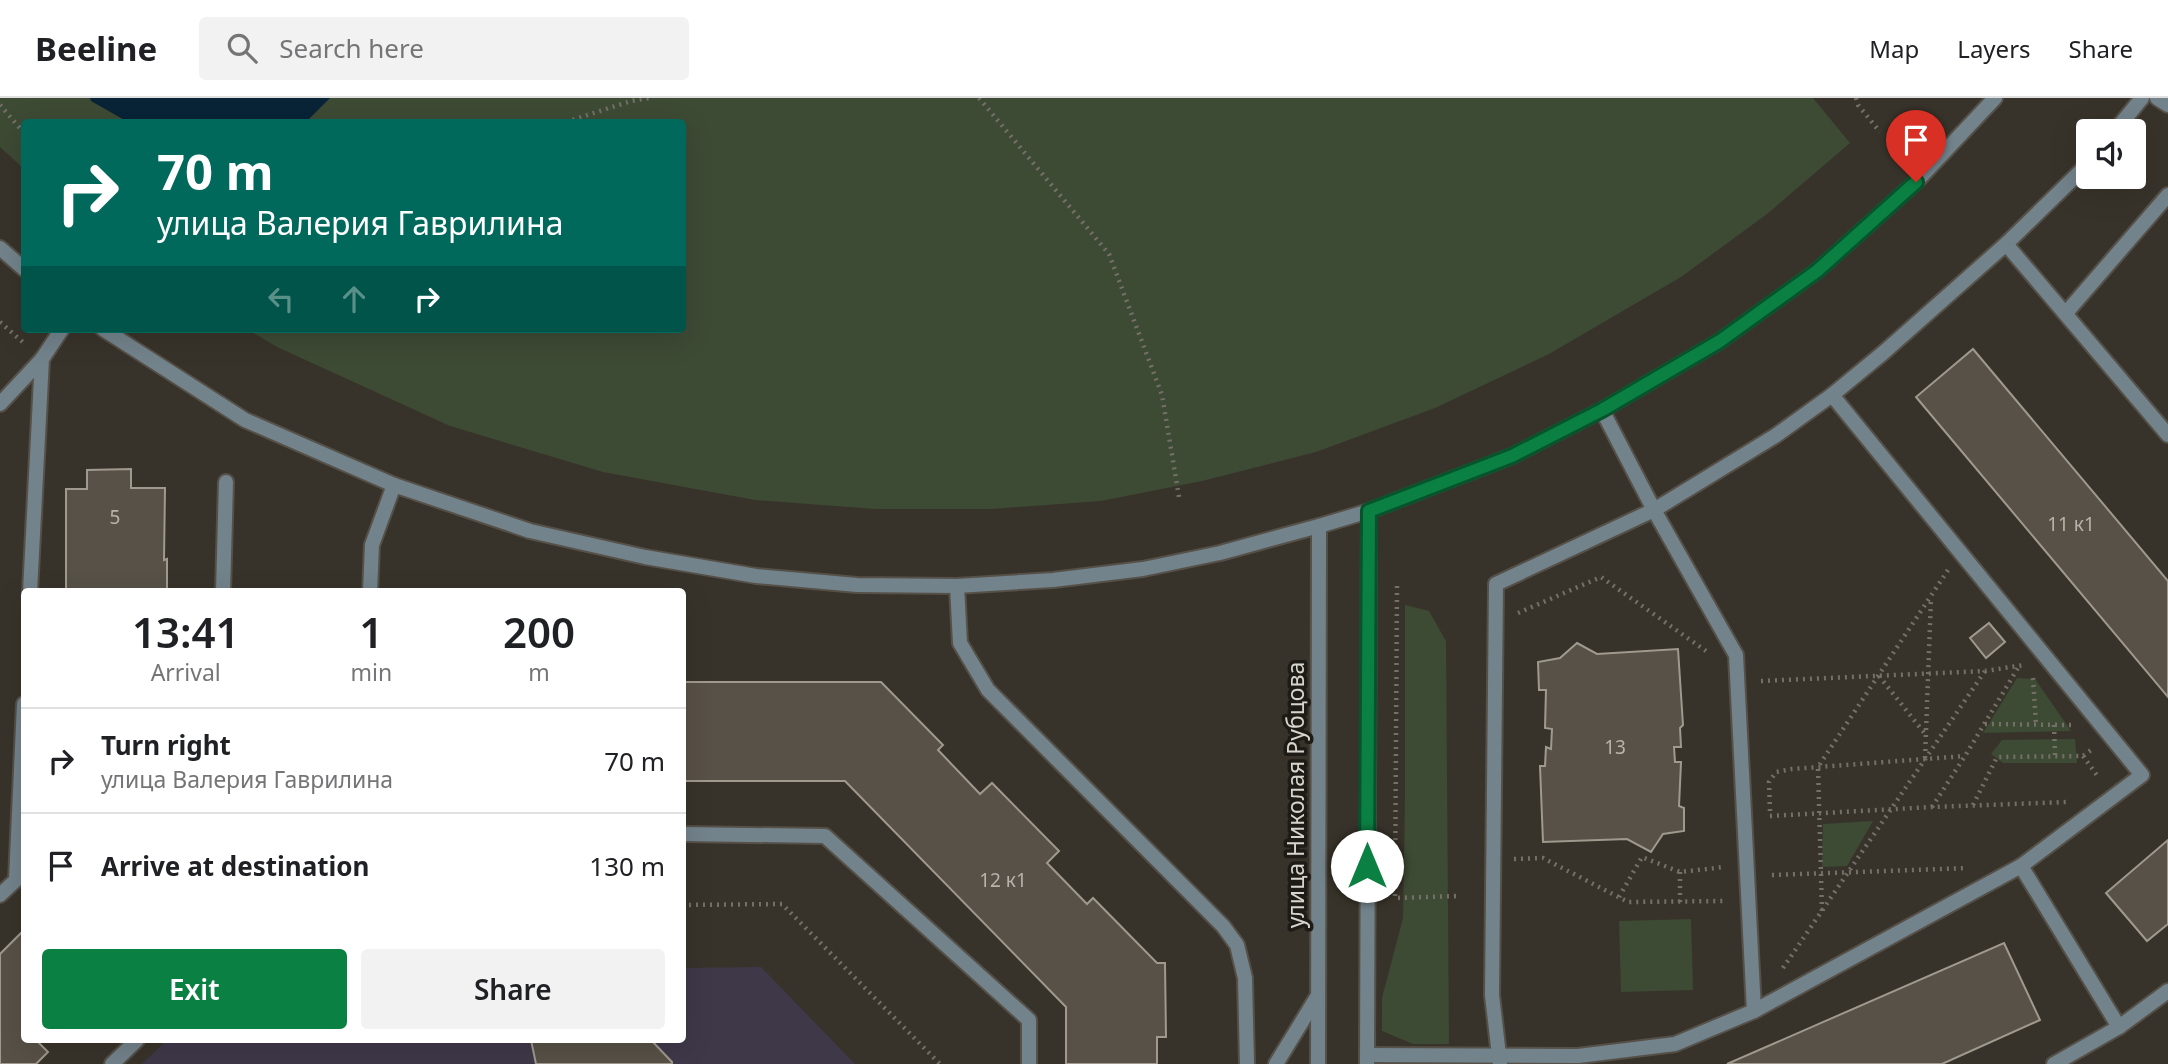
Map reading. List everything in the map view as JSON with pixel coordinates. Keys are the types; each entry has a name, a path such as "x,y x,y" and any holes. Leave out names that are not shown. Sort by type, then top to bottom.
{"street":[{"path":"109,333 244,420 394,485 530,531 645,557 756,576 856,585 957,586 1053,580 1143,569 1220,553 1369,511 1512,456 1602,410 1720,341 1817,271 1916,182 1995,98"},
{"path":"2125,119 2142,98"},
{"path":"2157,98 2168,105"},
{"path":"1499,1060 1492,995 1496,584 1654,510 1775,436 1832,395 1883,353 2006,244 2076,176"},
{"path":"2066,313 2168,195"},
{"path":"2006,244 2168,435"},
{"path":"0,248 21,266"},
{"path":"0,404 42,359 59,333"},
{"path":"30,588 42,359"},
{"path":"1369,511 1367,1059 1499,1060 1578,1056 1675,1044 1754,1011 2021,866 2141,775 1832,395"},
{"path":"1602,410 1654,510 1736,655 1754,1011"},
{"path":"223,588 226,482"},
{"path":"370,588 372,545 394,485"},
{"name":"улица Николая Рубцова","path":"1318,1064 1319,526"},
{"path":"957,586 960,643 988,690 1223,926 1237,945 1245,978 1247,1064"},
{"path":"0,895 16,880 21,770"},
{"path":"686,834 825,835 1029,1020 1029,1064"},
{"path":"2021,866 2119,1027"},
{"path":"2054,1064 2119,1027 2168,991"},
{"path":"1276,1064 1318,996"},
{"path":"112,1064 134,1043"}],"path":[{"path":"575,119 631,101 650,98"},
{"path":"979,98 1109,254 1162,395 1180,497"},
{"path":"1856,98 1858,105 1880,132"},
{"path":"0,104 21,129"},
{"path":"0,322 42,359"},
{"path":"1822,911 1818,767 1960,551"},
{"path":"1514,615 1601,577 1708,653"},
{"path":"1397,586 1395,898 1458,896"},
{"path":"1925,759 1931,596"},
{"path":"1738,682 1985,671 2032,664"},
{"path":"1932,807 2019,665"},
{"path":"1777,977 1985,671"},
{"path":"1879,676 1926,736"},
{"path":"2033,676 2036,725"},
{"path":"1984,724 2074,725"},
{"path":"2054,725 2055,756"},
{"path":"1973,805 1997,757 2083,756 2099,744"},
{"path":"1771,828 1769,782 1776,772 1965,756"},
{"path":"2083,756 2100,779 2091,787"},
{"path":"1770,816 2073,802"},
{"path":"1619,897 1642,857 1680,872 1725,867 1725,878"},
{"path":"1513,869 1512,859 1543,859 1628,902 1726,902 1726,890"},
{"path":"1772,863 1772,887"},
{"path":"1772,875 1850,870 1968,868"},
{"path":"1680,872 1680,902"},
{"path":"686,905 782,904 940,1064"},
{"path":"1775,961 1785,965"}],"shaded area":[{"path":"761,967 855,1064 142,1064 164,1043 686,1043 686,968"}],"green space":[{"path":"0,98 1813,98 1850,143 1767,214 1681,277 1549,354 1435,408 1316,452 1202,481 1101,501 991,509 875,509 755,500 603,472 450,426 277,347 254,333 686,333 686,119 21,119 21,166 0,147"},
{"path":"1405,605 1429,611 1446,641 1449,1044 1413,1044 1382,1031 1382,998 1403,918"},
{"path":"2017,678 2035,679 2071,731 1983,733"},
{"path":"2075,739 2077,763 2003,763 1991,754 2002,740"},
{"path":"1873,821 1847,866 1822,867 1823,824"},
{"path":"1691,919 1693,990 1621,992 1619,921"}],"water":[{"path":"90,98 330,98 309,119 123,119"}],"building":[{"path":"1973,349 2168,581 2168,697 1916,397"},
{"path":"131,469 131,488 165,488 164,560 167,559 167,588 66,588 66,489 87,489 87,470"},
{"path":"1989,623 2005,642 1986,658 1970,638"},
{"path":"1577,643 1597,654 1678,649 1683,725 1680,728 1681,747 1674,747 1675,762 1681,762 1679,806 1684,808 1684,831 1663,834 1651,852 1627,839 1543,842 1540,766 1545,766 1546,747 1551,749 1552,729 1545,728 1546,690 1539,690 1538,662 1560,658"},
{"path":"686,682 881,682 943,745 938,750 980,794 992,783 1059,851 1047,863 1087,904 1093,898 1157,963 1165,963 1166,1037 1157,1037 1157,1064 1066,1064 1066,1007 845,781 686,781"},
{"path":"2168,840 2168,924 2147,941 2106,893"},
{"path":"21,933 21,1043 39,1043 48,1052 36,1064 0,1064 0,954"},
{"path":"2004,943 2040,1020 1942,1064 1727,1064"},
{"path":"532,1043 654,1043 672,1062 672,1064 536,1064"}],"route":[{"path":"1367,866 1369,511 1512,456 1602,410 1720,341 1817,271 1916,182"}]}
